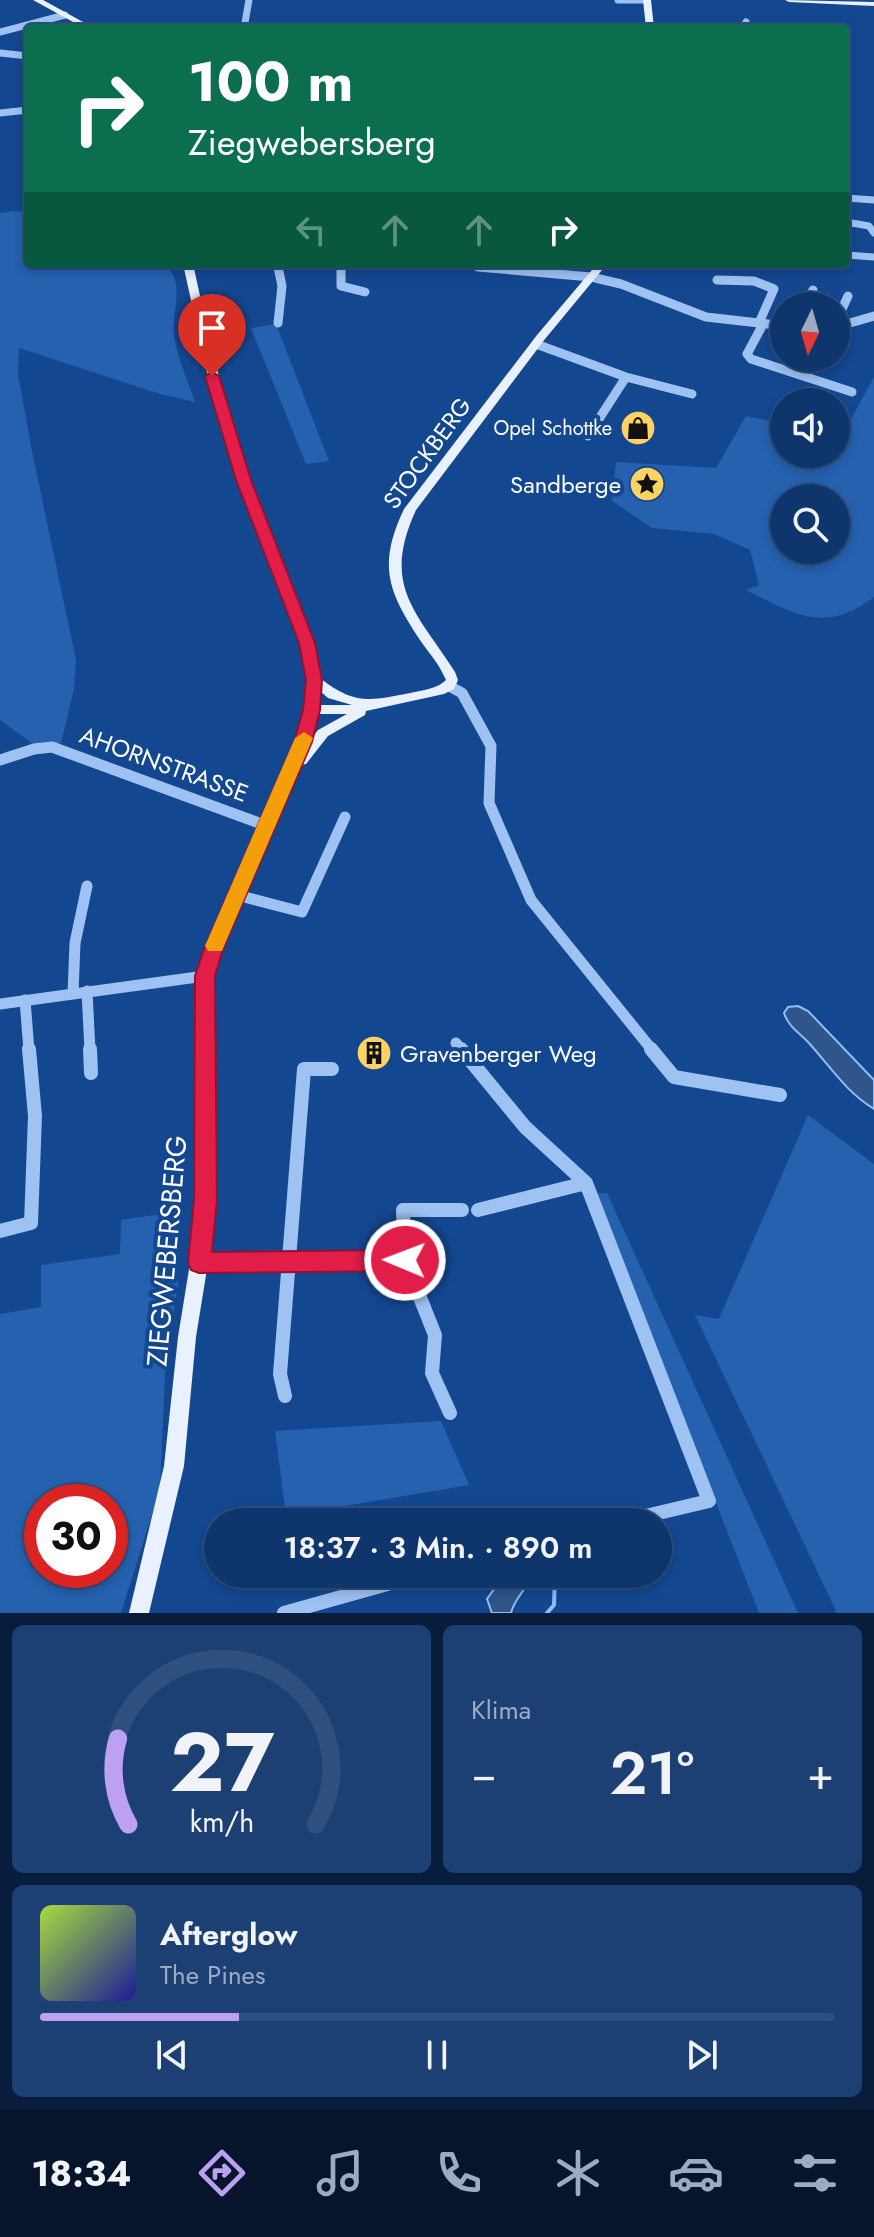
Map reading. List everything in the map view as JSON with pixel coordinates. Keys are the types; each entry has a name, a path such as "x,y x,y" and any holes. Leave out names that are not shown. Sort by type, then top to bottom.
{"main road":[{"path":"37,0 82,24"},
{"path":"647,0 650,24"},
{"path":"789,0 874,4"},
{"name":"ZIEGWEBERSBERG","path":"139,1613 174,1466 187,1337 199,1263 206,1185 205,976 288,777 312,710 314,680 307,643 244,480 219,404 189,268"},
{"name":"STOCKBERG","path":"444,688 452,680 449,672 420,629 394,578 392,555 398,533 410,509 536,344 599,268"},
{"path":"314,680 333,695 375,705"},
{"path":"312,710 375,705 444,688"},
{"path":"288,777 323,733 375,705"}],"street":[{"path":"245,24 249,0"},
{"path":"618,0 647,0"},
{"path":"31,24 65,15"},
{"path":"0,32 24,26"},
{"path":"0,53 24,56"},
{"path":"0,113 24,110"},
{"path":"850,198 874,200"},
{"path":"850,223 869,226 874,233"},
{"path":"850,255 872,257"},
{"path":"278,323 282,286 279,268"},
{"path":"341,268 341,286 365,292"},
{"path":"494,268 591,277 621,284 706,317 770,324"},
{"path":"717,280 738,279 770,285 774,289 759,323 761,328 747,354 751,359 852,392"},
{"path":"850,321 874,316"},
{"path":"536,344 626,377 692,394"},
{"path":"588,436 626,377"},
{"path":"444,688 462,693 491,746 489,803 531,900 674,1077 780,1095"},
{"name":"AHORNSTRASSE","path":"0,760 34,749 52,747 267,826"},
{"path":"237,895 302,912 345,817"},
{"path":"73,993 75,943 87,886"},
{"path":"0,1004 205,976"},
{"path":"87,991 91,1073"},
{"path":"0,1231 31,1223 35,1116 25,1000"},
{"path":"456,1043 525,1127 586,1183 709,1501 672,1510"},
{"path":"285,1396 280,1374 304,1069 332,1069"},
{"path":"478,1210 586,1183"},
{"path":"450,1413 432,1373 435,1335 405,1260 403,1210 462,1210"},
{"path":"199,1263 405,1260"},
{"path":"284,1613 373,1588"}],"shaded area":[{"path":"24,212 24,268 168,268 176,288 174,335 195,402 160,394 19,348 18,374 76,660 74,689 61,743 36,746 0,720 0,213"},
{"path":"276,324 329,461 306,464 251,328"},
{"path":"874,377 874,597 856,609 824,618 794,613 746,590 759,585 750,550 714,534 652,528 612,501 616,462 716,468 746,416 770,421 770,468 850,468 850,420"},
{"path":"798,1006 808,1011 874,1080 874,1109 846,1086 788,1022 784,1013 788,1007"},
{"path":"808,1115 874,1164 874,1613 837,1613 695,1315 719,1319"},
{"path":"595,1193 607,1193 798,1613 759,1613"},
{"path":"181,1211 178,1286 166,1356 160,1489 121,1613 0,1613 0,1314 41,1307 41,1265 120,1254 121,1220"},
{"path":"441,1421 469,1485 333,1508 285,1508 275,1431"},
{"path":"495,1588 525,1588 511,1613 492,1613 487,1599"}],"waterway":[{"path":"547,1613 554,1605 555,1588"}],"slow traffic":[{"path":"215,946 304,738"}],"place":[{"name":"Opel Schottke","path":"638,428"},
{"name":"Sandberge","path":"647,484"},
{"name":"Gravenberger Weg","path":"374,1053"}],"route":[{"path":"212,376 244,480 307,643 314,693 303,742 213,949 205,976 207,1124 199,1263 405,1260"}]}
